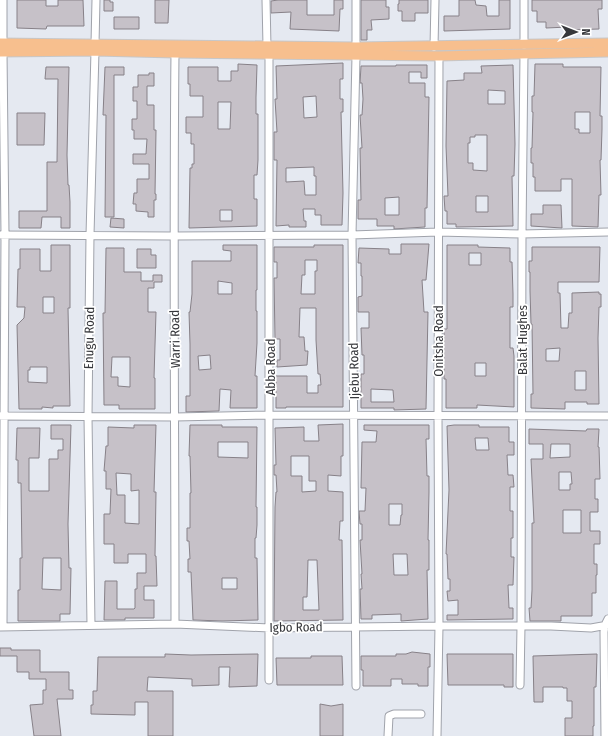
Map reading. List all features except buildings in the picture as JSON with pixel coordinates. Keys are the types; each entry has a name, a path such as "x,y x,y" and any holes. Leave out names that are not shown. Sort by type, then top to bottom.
{"main road":[{"path":"2,48 95,47 268,50 439,56 608,43"},
{"path":"95,47 175,53 268,50"},
{"path":"356,52 434,47 608,52"}],"street":[{"path":"1,626 3,0"},
{"name":"Enugu Road","path":"91,626 88,417 90,235 96,0"},
{"name":"Abba Road","path":"266,0 268,50 270,415 269,680"},
{"name":"Ijebu Road","path":"356,0 352,235 356,686"},
{"path":"434,47 435,0"},
{"name":"Balat Hughes","path":"520,685 524,0"},
{"name":"Warri Road","path":"175,53 175,624"},
{"name":"Onitsha Road","path":"437,736 439,626 439,56"},
{"path":"2,235 174,236 352,235 438,232 522,234 608,232"},
{"path":"2,416 608,416"},
{"name":"Igbo Road","path":"1,626 175,624 269,628 355,626 606,627"},
{"path":"605,736 606,627"},
{"path":"388,736 389,716 394,714 421,714"}]}
